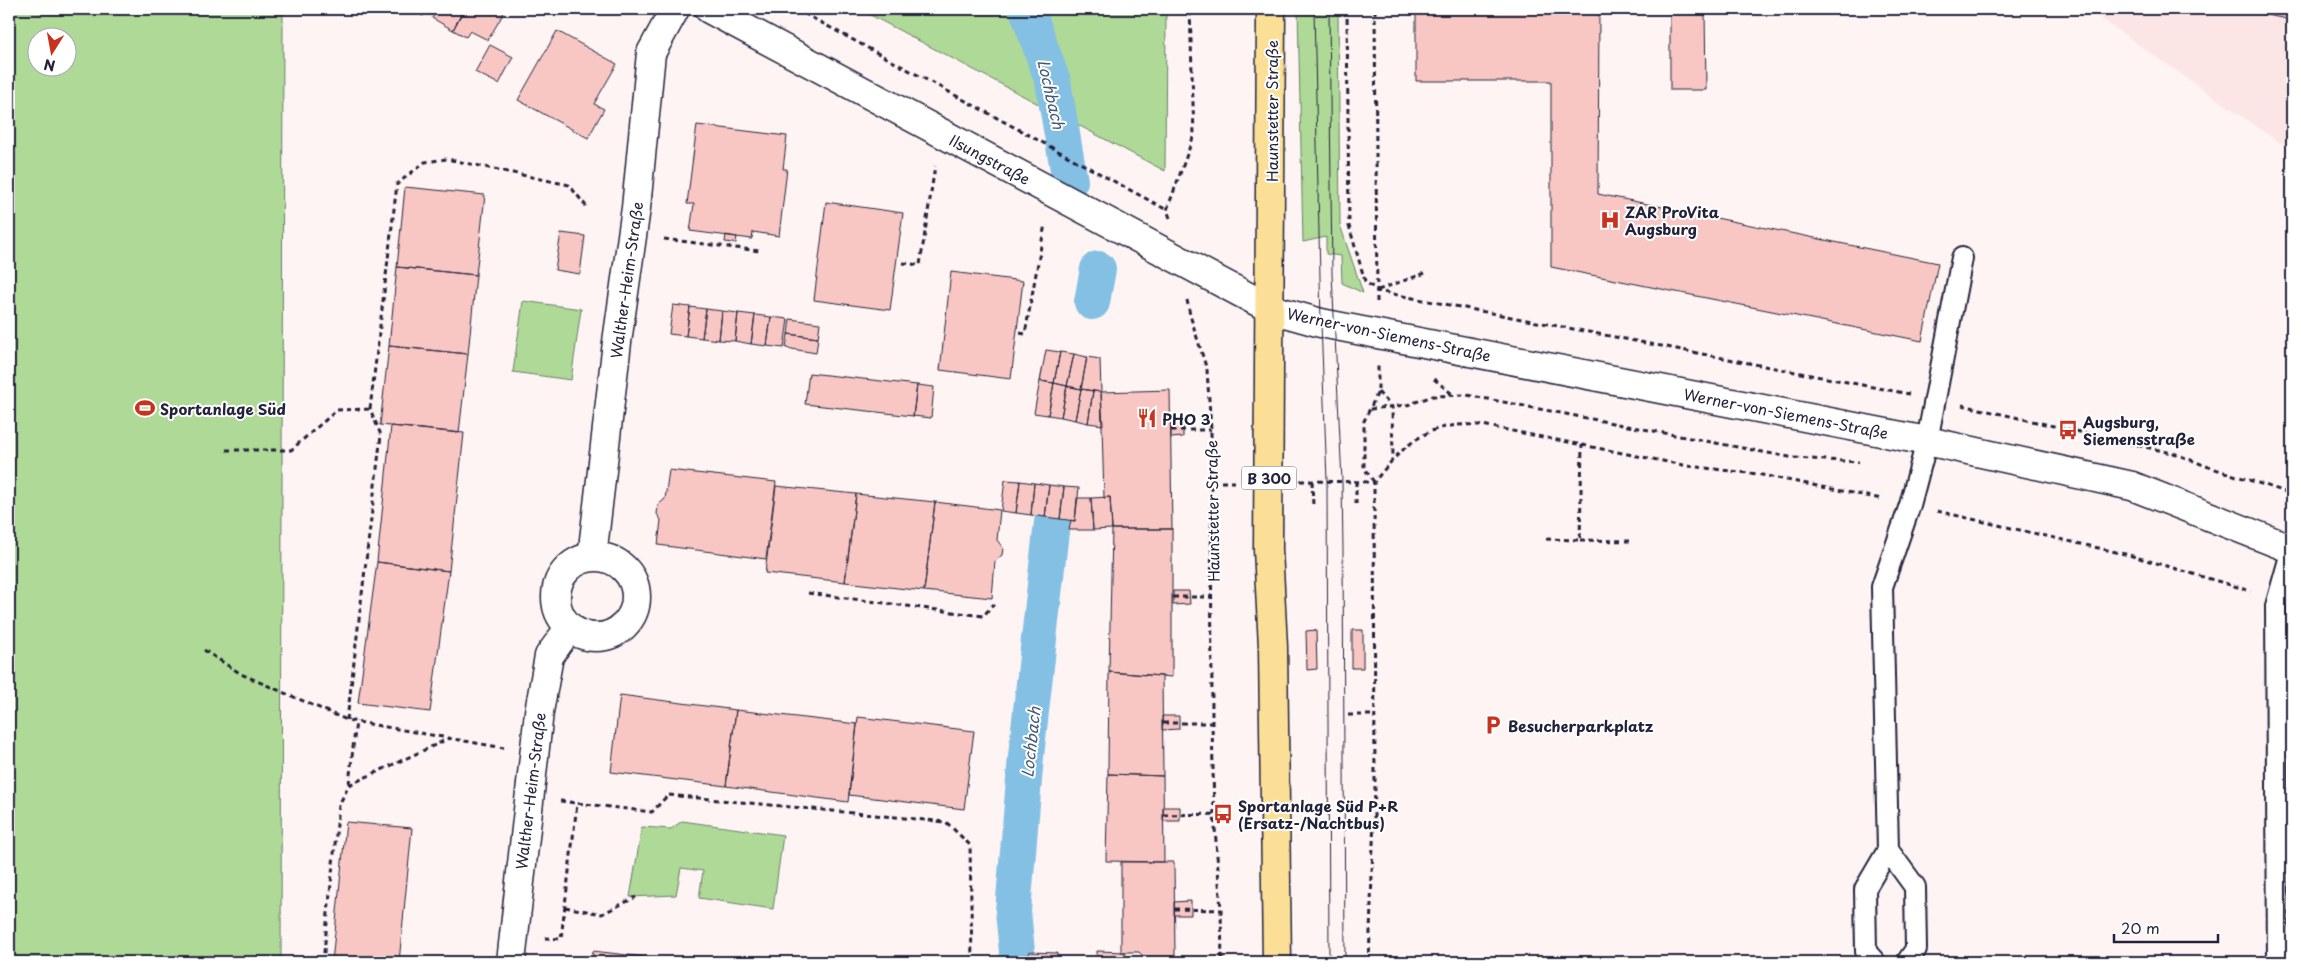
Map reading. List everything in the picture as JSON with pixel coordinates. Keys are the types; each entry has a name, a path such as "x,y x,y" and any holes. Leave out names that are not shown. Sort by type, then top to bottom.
{"main road":[{"name":"Haunstetter Straße","path":"1271,9 1271,309 1268,549 1273,656 1276,962"}],"street":[{"name":"Walther-Heim-Straße","path":"592,557 632,235 651,53 675,9"},
{"name":"Ilsungstraße","path":"709,9 1271,309"},
{"name":"Werner-von-Siemens-Straße","path":"1271,309 1321,323 1927,441 2132,486 2292,549"},
{"path":"605,557 617,562 627,570 633,582 636,596 634,610 627,621 617,630 604,636 591,637 570,627 562,617 557,605 556,592 560,579 568,568 579,560 605,557"},
{"name":"Walther-Heim-Straße","path":"511,962 534,753 549,656 570,627"}],"lane":[{"path":"1875,962 1866,952 1866,889 1888,850 1882,588 1910,505 1927,441 1962,258"},
{"path":"2278,962 2276,616 2278,599 2292,549"},
{"path":"1888,850 1915,888 1916,949 1907,962"}],"path":[{"path":"796,9 1167,210 1194,135 1190,9"},
{"path":"1347,9 1349,226 1365,280 1377,291 1935,399 2176,454 2206,466 2292,494"},
{"path":"1375,9 1377,291"},
{"path":"903,263 920,265 940,132"},
{"path":"347,720 381,435 370,409 397,184 425,162 447,159 569,185 586,206"},
{"path":"1020,333 1024,334 1051,192"},
{"name":"Haunstetter Straße","path":"1167,210 1181,262 1190,315 1207,370 1211,430 1214,814 1221,910 1222,962"},
{"path":"632,235 760,251"},
{"path":"1377,291 1428,272"},
{"path":"1369,962 1375,786 1374,482 1364,468 1364,421 1378,392 1392,407 1393,458"},
{"path":"1370,409 1407,406 1433,396 1467,395 1794,458 1858,463 1867,460"},
{"path":"226,450 291,450 337,410 370,409"},
{"path":"1374,482 1393,458 1417,438 1450,426 1482,425 1688,466 1757,474 1910,505 2129,555 2278,599"},
{"path":"1171,430 1211,430"},
{"path":"1580,540 1582,445"},
{"path":"1312,481 1312,506"},
{"path":"1356,481 1356,506"},
{"path":"1546,539 1630,541"},
{"path":"808,593 983,616 994,604"},
{"path":"1173,597 1213,596"},
{"path":"204,650 240,674 347,720 534,753"},
{"path":"1348,715 1375,715"},
{"path":"323,962 339,805 349,785 356,721"},
{"path":"1163,723 1212,722"},
{"path":"349,785 451,738"},
{"path":"514,935 560,939 577,804 652,812 668,795 946,822 970,845 972,962"},
{"path":"1163,814 1223,814"},
{"path":"565,908 602,914 636,897"},
{"path":"1174,909 1221,910"}],"shaded area":[{"path":"2087,9 2292,9 2292,151"}],"green space":[{"name":"Sportanlage Süd","path":"9,9 283,9 281,962 9,962"},
{"path":"859,9 1166,9 1165,171"},
{"path":"1298,9 1338,9 1340,225 1363,293 1342,283 1341,256 1326,254 1326,237 1303,242"},
{"path":"523,301 581,309 571,380 513,372"},
{"path":"682,821 783,835 773,909 699,898 703,871 681,868 676,895 630,897 642,827 671,829"}],"building":[{"path":"409,9 427,9 423,16"},
{"path":"427,9 464,9 453,30 432,18 435,13"},
{"path":"464,9 506,9 488,40 470,31 466,37 453,30"},
{"path":"1416,9 1599,9 1598,194 1938,263 1922,341 1551,267 1551,81 1416,81"},
{"path":"1670,9 1705,9 1706,90 1670,90"},
{"path":"2235,9 2292,9 2292,20 2282,18"},
{"path":"557,31 617,64 594,104 604,109 588,138 518,100"},
{"path":"490,45 513,57 499,84 475,72"},
{"path":"697,125 787,136 783,169 787,169 779,236 753,232 752,239 690,231 694,204 687,204"},
{"path":"405,187 485,195 476,275 397,267"},
{"path":"826,202 903,213 890,310 814,300"},
{"path":"561,233 585,236 580,274 555,270"},
{"path":"726,235 737,237 736,243 725,242"},
{"path":"397,267 476,275 468,354 389,346"},
{"path":"951,272 1023,281 1011,379 940,370"},
{"path":"673,305 690,307 686,336 669,334"},
{"path":"690,307 706,309 702,338 686,336"},
{"path":"706,309 722,311 719,340 702,338"},
{"path":"722,311 738,313 735,341 719,340"},
{"path":"738,313 755,315 751,344 735,341"},
{"path":"755,315 771,317 767,346 751,344"},
{"path":"771,317 788,319 784,348 767,346"},
{"path":"790,319 820,323 818,338 788,334"},
{"path":"788,334 818,338 816,353 786,348"},
{"path":"389,346 468,354 459,433 380,425"},
{"path":"1046,350 1060,352 1054,383 1040,381"},
{"path":"1060,352 1074,354 1067,386 1054,383"},
{"path":"1074,354 1087,357 1081,389 1067,386"},
{"path":"1087,357 1100,359 1101,392 1081,389"},
{"path":"809,373 917,385 913,416 805,404"},
{"path":"1040,381 1054,383 1048,415 1034,413"},
{"path":"1054,383 1067,386 1061,417 1048,415"},
{"path":"917,385 934,387 931,418 913,416"},
{"path":"1067,386 1081,389 1075,420 1061,417"},
{"path":"1081,389 1093,391 1088,423 1075,420"},
{"path":"1170,390 1172,529 1112,529 1110,497 1104,498 1101,392"},
{"path":"1093,391 1101,392 1103,425 1088,423"},
{"path":"1171,423 1183,423 1183,437 1171,438"},
{"path":"391,426 464,433 449,571 377,562"},
{"path":"669,470 776,482 766,559 658,545 661,520 657,514 658,505 665,499"},
{"path":"1005,480 1020,481 1016,513 1001,511"},
{"path":"1020,481 1034,483 1031,515 1016,513"},
{"path":"1034,483 1049,485 1045,517 1031,515"},
{"path":"1049,485 1064,487 1060,519 1045,517"},
{"path":"776,486 856,494 845,582 765,573"},
{"path":"1064,487 1079,488 1075,521 1060,519"},
{"path":"856,494 935,502 924,591 845,582"},
{"path":"1110,497 1112,529 1093,530 1091,498"},
{"path":"1077,498 1091,498 1093,530 1069,530 1071,520 1075,521"},
{"path":"935,502 1000,510 997,540 1003,548 1002,555 995,561 992,598 924,591"},
{"path":"1112,529 1172,529 1172,677 1109,672"},
{"path":"377,562 449,571 430,712 358,703"},
{"path":"1173,591 1189,591 1190,604 1173,605"},
{"path":"1316,630 1317,669 1307,670 1306,631"},
{"path":"1352,630 1363,630 1363,668 1352,668"},
{"path":"1109,672 1162,676 1163,776 1108,774"},
{"path":"620,695 736,710 726,786 611,772"},
{"path":"736,710 857,724 848,802 726,786"},
{"path":"1162,716 1179,716 1179,729 1162,730"},
{"path":"858,717 974,731 964,809 849,795"},
{"path":"1108,774 1163,776 1164,862 1106,861"},
{"path":"1163,807 1180,807 1180,821 1163,821"},
{"path":"346,822 412,828 399,962 332,962"},
{"path":"1121,862 1174,862 1175,957 1144,957 1139,952 1121,952"},
{"path":"1191,901 1191,915 1174,915 1174,902"},
{"path":"593,951 687,962 592,962"},
{"path":"1097,951 1125,952 1125,962 1097,962"},
{"path":"1029,952 1057,953 1057,962 1029,962"}],"waterway":[{"name":"Lochbach","path":"1027,9 1053,82 1070,181"},
{"name":"Lochbach","path":"1092,302 1098,269"},
{"name":"Lochbach","path":"1018,962 1013,911 1026,756 1052,522"}],"tram line":[{"path":"1314,9 1321,323 1327,481 1329,962"},
{"path":"1329,9 1332,274 1342,481 1345,962"}],"place":[{"name":"ZAR ProVita Augsburg","path":"1610,220"},
{"name":"Sportanlage Süd","path":"145,408"},
{"name":"PHO 3","path":"1147,418"},
{"name":"Augsburg, Siemensstraße","path":"2068,430"},
{"name":"Besucherparkplatz","path":"1493,725"},
{"name":"Sportanlage Süd P+R (Ersatz-/Nachtbus)","path":"1223,814"}]}
